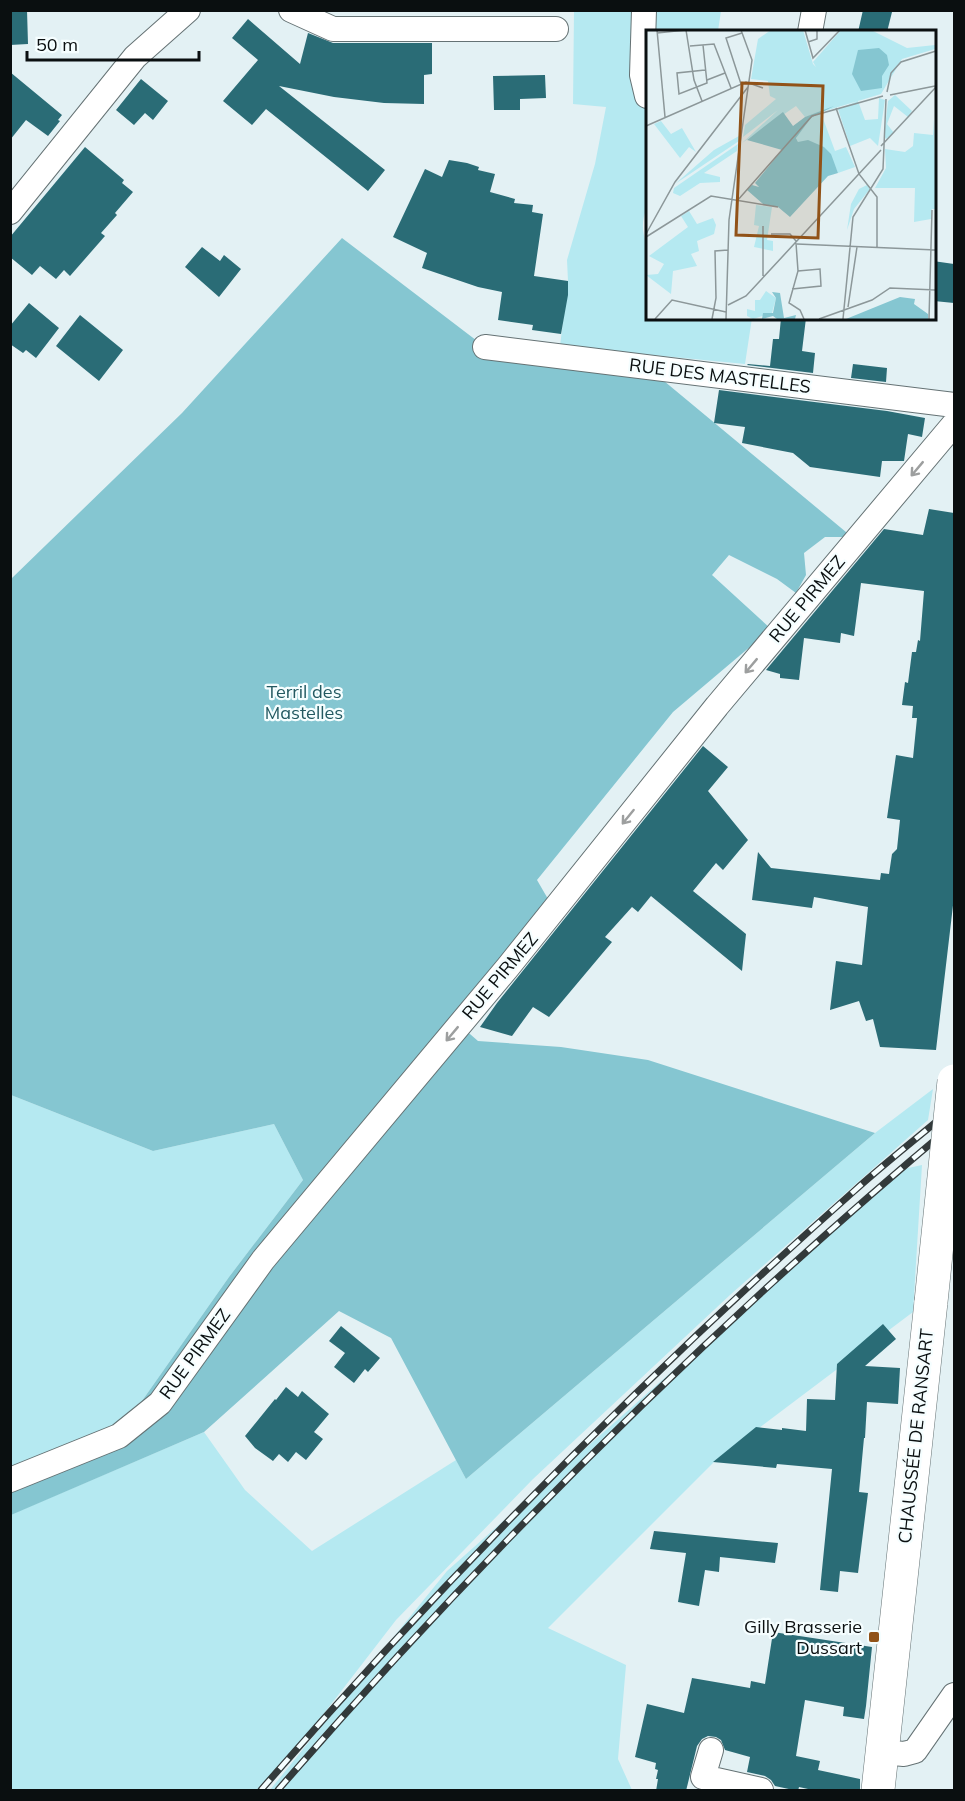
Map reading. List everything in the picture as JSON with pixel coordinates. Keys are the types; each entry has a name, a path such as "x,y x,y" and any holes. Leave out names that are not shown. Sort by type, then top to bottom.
{"main road":[{"name":"CHAUSSÉE DE RANSART","path":"878,1791 954,1081"}],"street":[{"path":"10,212 135,57 189,10"},
{"path":"291,10 333,29 556,29"},
{"path":"644,10 642,75 646,92"},
{"path":"810,30 814,10"},
{"name":"RUE DES MASTELLES","path":"484,347 954,405"},
{"name":"RUE PIRMEZ","path":"10,1480 119,1437 160,1402 263,1260 508,968 717,706 954,424"},
{"path":"882,1752 904,1754 915,1751 954,1695"},
{"path":"711,1750 703,1777 760,1791"}],"shaded area":[{"path":"574,11 721,11 718,30 646,30 646,211 643,226 646,242 646,320 752,320 745,364 560,346 568,281 567,260 595,164 606,107 573,104"},
{"path":"933,1089 928,1120 730,1295 533,1479 396,1620 265,1790 11,1790 10,1515 204,1432 245,1490 312,1551 456,1460 466,1479 875,1133"},
{"path":"11,1095 153,1151 274,1124 303,1180 229,1277 130,1418 11,1479"},
{"path":"922,1165 913,1312 714,1462 548,1628 626,1665 618,1759 632,1790 270,1790 447,1571 899,1170"}],"green space":[{"name":"Terril des Mastelles","path":"342,238 485,347 664,381 852,537 825,537 804,553 806,575 796,593 777,579 729,555 712,575 771,629 673,712 537,880 548,899 455,1021 478,1041 561,1047 648,1060 875,1133 466,1479 391,1338 339,1311 204,1432 11,1515 11,1475 130,1418 229,1277 303,1180 274,1124 153,1151 11,1095 11,579 182,413"}],"building":[{"path":"10,10 27,10 28,44 10,45"},
{"path":"863,10 892,12 888,30 858,30"},
{"path":"248,19 300,64 308,33 333,43 432,43 432,74 424,75 424,104 384,103 334,97 279,86 385,170 368,191 266,109 252,125 223,101 258,60 232,38"},
{"path":"10,72 62,115 48,136 26,120 10,140"},
{"path":"545,75 546,98 520,99 520,110 494,110 493,76"},
{"path":"141,79 168,101 153,120 145,113 134,125 116,110"},
{"path":"85,147 124,180 122,183 133,192 101,233 105,236 70,276 64,270 56,279 40,266 32,275 10,257 10,237"},
{"path":"449,160 467,163 479,167 478,170 495,174 490,192 515,199 514,203 533,205 532,212 543,214 534,276 568,281 568,295 561,334 532,330 533,325 498,320 502,292 478,287 422,268 427,253 393,237 425,169 442,177"},
{"path":"202,247 220,261 224,255 241,269 219,297 185,267"},
{"path":"935,261 954,264 954,303 935,301"},
{"path":"29,303 59,328 36,358 26,350 23,353 10,344 10,326"},
{"path":"80,315 123,350 99,381 56,346"},
{"path":"781,320 806,320 802,351 815,353 813,373 747,365 770,366 773,339 779,339"},
{"path":"853,364 887,368 886,382 851,378"},
{"path":"719,390 887,411 925,418 922,437 908,434 904,461 882,461 880,477 810,467 793,453 742,443 745,427 714,423"},
{"path":"929,509 954,513 954,897 936,1050 880,1047 873,1019 866,1021 859,1001 830,1010 836,961 862,965 868,907 814,897 812,908 752,900 758,852 771,868 880,880 881,873 889,874 892,854 897,849 900,820 887,818 896,755 913,758 917,718 912,718 913,706 902,705 905,682 908,683 912,652 916,652 918,640 920,641 924,591 861,583 854,636 841,633 840,643 804,638 799,680 780,678 780,674 766,670 884,529 923,535"},
{"path":"703,746 728,767 708,791 748,840 723,870 716,863 693,891 746,934 742,971 651,896 638,912 632,907 605,937 612,942 549,1017 533,1007 512,1036 480,1027 497,1003"},
{"path":"883,1324 896,1339 865,1366 900,1368 898,1404 867,1402 859,1492 868,1493 858,1573 840,1571 838,1592 820,1590 832,1469 777,1464 776,1468 713,1462 756,1427 806,1431 807,1399 835,1400 837,1364"},
{"path":"341,1326 380,1358 368,1372 365,1369 354,1383 334,1367 345,1353 329,1341"},
{"path":"286,1387 298,1397 302,1391 329,1414 314,1432 323,1439 306,1460 296,1452 288,1462 279,1454 273,1461 255,1448 245,1436"},
{"path":"654,1531 778,1543 775,1563 720,1557 719,1572 705,1570 699,1606 678,1602 686,1553 650,1549"},
{"path":"773,1632 872,1647 864,1719 843,1716 844,1707 805,1700 796,1756 820,1761 818,1770 860,1779 860,1791 817,1791 799,1787 798,1791 775,1786 765,1776 747,1772 750,1757 725,1750 721,1740 708,1736 702,1739 697,1746 686,1791 656,1791 658,1770 655,1769 656,1763 635,1757 647,1704 684,1713 692,1678 750,1688 751,1681 765,1684"}],"railway":[{"path":"261,1790 402,1633 547,1481 622,1407 775,1262 865,1181 954,1107"},
{"path":"278,1790 437,1614 603,1444 775,1280 954,1124"}],"place":[{"name":"Gilly Brasserie Dussart","path":"874,1637"}]}
